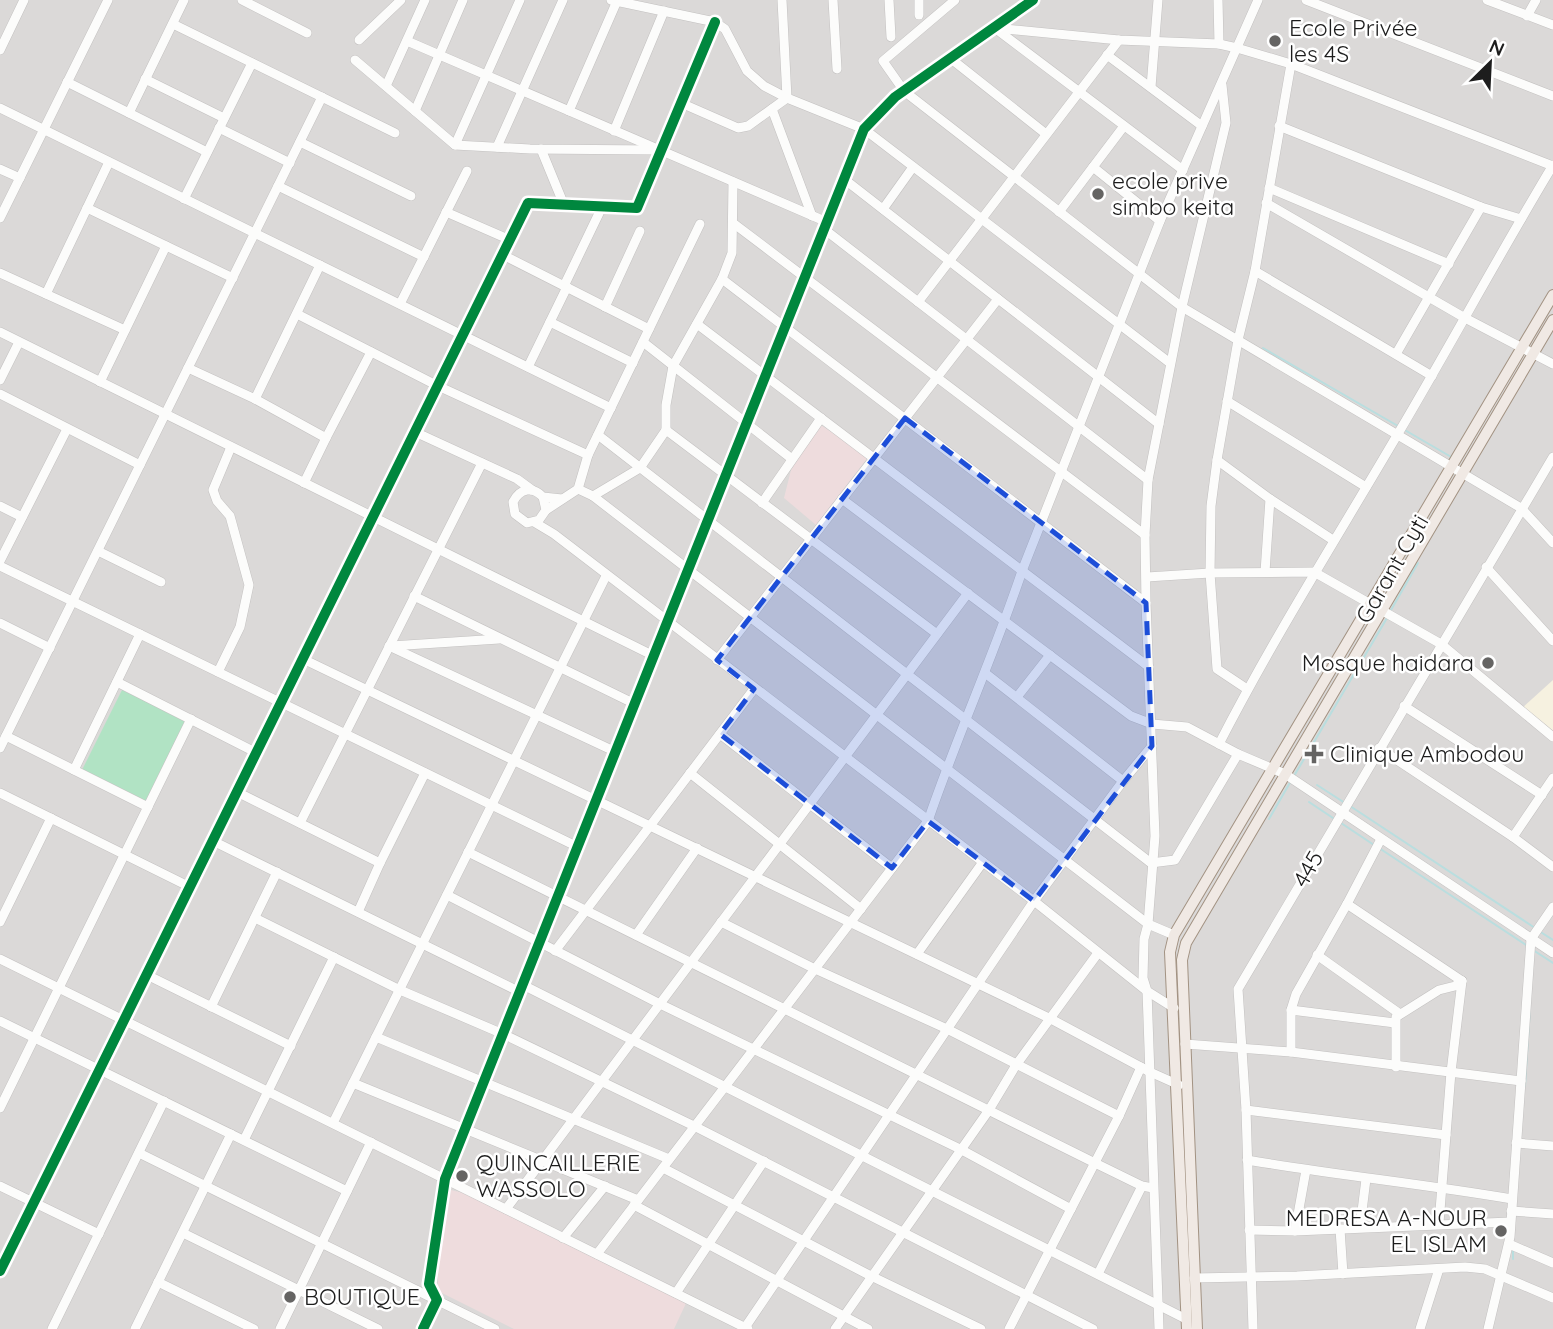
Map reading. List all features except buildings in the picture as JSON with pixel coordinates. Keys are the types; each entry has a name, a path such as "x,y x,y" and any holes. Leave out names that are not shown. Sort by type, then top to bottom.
{"main road":[{"name":"Garant Cyti","path":"1182,1085 1170,952 1174,935 1553,295"},
{"name":"Garant Cyti","path":"1185,1044 1183,951 1192,930 1553,320"},
{"path":"1185,1044 1182,1085 1186,1324"},
{"path":"1182,1085 1197,1329"}],"street":[{"path":"0,50 24,0"},
{"path":"0,218 108,0"},
{"path":"129,113 184,0"},
{"path":"243,0 307,33"},
{"path":"359,40 401,0"},
{"path":"386,86 425,0"},
{"path":"415,111 463,0"},
{"path":"455,145 520,0"},
{"path":"497,147 563,0"},
{"path":"782,0 787,98"},
{"path":"833,0 837,69"},
{"path":"889,0 891,37"},
{"path":"919,0 919,15"},
{"path":"955,0 883,61 904,91 1182,307 1521,508 1553,544"},
{"path":"437,1300 429,1284 445,1179 864,129 904,91 1033,0"},
{"path":"1151,87 1158,0"},
{"path":"1218,0 1219,44"},
{"path":"597,1254 928,821 946,768 1006,622 1041,523 1160,221 1258,0"},
{"path":"1306,0 1553,96"},
{"path":"1488,0 1553,25"},
{"path":"1527,16 1536,0"},
{"path":"569,111 614,1 715,22 725,29 747,71 764,86 864,129 1170,363"},
{"path":"614,131 664,11"},
{"path":"0,1270 528,203 637,208 715,22"},
{"path":"173,24 395,133"},
{"path":"995,28 1119,40 1219,44 1237,48 1291,64 1553,166 1398,435 1314,572 1219,744"},
{"path":"995,28 1183,170"},
{"path":"918,302 1119,40"},
{"path":"407,41 811,216 1148,480"},
{"path":"1107,55 1202,126"},
{"path":"950,58 1046,134"},
{"path":"355,60 455,145 661,150"},
{"path":"184,199 252,63"},
{"path":"1247,689 1217,669 1210,573 1211,506 1238,340 1255,271 1291,64"},
{"path":"145,79 224,118"},
{"path":"67,82 207,152"},
{"path":"1159,1329 1148,1187 1145,1070 1147,991 1143,978 1154,836 1145,535 1148,480 1170,363 1226,123 1222,84"},
{"path":"0,748 322,97"},
{"path":"681,103 738,128 748,126 787,98"},
{"path":"0,108 611,408"},
{"path":"772,109 811,216"},
{"path":"1059,212 1124,126"},
{"path":"1279,126 1481,207 1521,219"},
{"path":"219,128 290,163"},
{"path":"300,142 411,195"},
{"path":"541,149 564,205"},
{"path":"46,294 110,162"},
{"path":"883,209 913,167"},
{"path":"1093,167 1160,221"},
{"path":"0,169 20,178"},
{"path":"400,304 467,171"},
{"path":"844,179 1159,424"},
{"path":"593,496 640,468 666,430 666,405 673,366 722,279 732,253 733,182"},
{"path":"278,186 424,257"},
{"path":"1269,188 1449,264"},
{"path":"1266,203 1465,318 1553,364"},
{"path":"528,367 602,207"},
{"path":"1396,354 1481,207"},
{"path":"87,208 233,278"},
{"path":"446,212 510,240"},
{"path":"733,223 1145,535"},
{"path":"533,490 520,492 513,502 515,514 527,523 534,522 578,489 588,455 700,225"},
{"path":"605,307 640,231"},
{"path":"100,382 166,246"},
{"path":"503,256 649,329"},
{"path":"255,399 320,265"},
{"path":"1255,271 1432,376"},
{"path":"0,273 125,330"},
{"path":"722,279 1146,603"},
{"path":"717,660 998,299"},
{"path":"297,314 438,386 588,455"},
{"path":"550,322 633,363"},
{"path":"697,324 1149,667"},
{"path":"0,332 654,656"},
{"path":"0,380 19,341"},
{"path":"643,342 792,459"},
{"path":"304,483 371,352"},
{"path":"188,368 255,399 326,438"},
{"path":"0,394 140,465"},
{"path":"1227,401 1366,486"},
{"path":"762,503 821,418"},
{"path":"67,429 0,564 344,735 578,847"},
{"path":"666,430 937,634"},
{"path":"415,432 517,479 543,497 562,499"},
{"path":"598,435 1151,863 1175,860 1238,754"},
{"path":"218,672 240,627 249,585 230,516 217,501 213,490 231,447"},
{"name":"445","path":"1253,1329 1246,1111 1238,989 1553,457"},
{"path":"1217,460 1333,540"},
{"path":"300,823 482,463"},
{"path":"517,479 520,492"},
{"path":"578,489 593,496 1148,924 1174,935"},
{"path":"543,497 544,513 554,534"},
{"path":"842,499 1131,716 1152,724 1187,727 1238,754 1285,774 1553,953"},
{"path":"1265,572 1270,499"},
{"path":"0,506 22,517"},
{"path":"534,522 554,534 1034,901 1147,991 1174,1007"},
{"path":"97,551 161,582"},
{"path":"1486,567 1551,636"},
{"path":"1147,577 1210,573 1314,572 1441,644 1553,737"},
{"path":"333,1123 606,576"},
{"path":"506,1209 968,593"},
{"path":"414,596 635,704"},
{"path":"0,623 50,648"},
{"path":"74,770 140,634"},
{"path":"389,646 502,639"},
{"path":"389,646 616,752"},
{"path":"1017,698 1050,655"},
{"path":"303,659 1051,1019 1145,1070 1182,1085"},
{"path":"985,673 1123,780"},
{"path":"117,682 257,753"},
{"path":"555,951 754,689"},
{"path":"1404,706 1542,794"},
{"path":"0,1108 191,719"},
{"path":"720,734 892,868"},
{"path":"6,736 148,807"},
{"path":"0,959 746,1329 1034,901 1123,780 1152,746"},
{"path":"1379,748 1513,837 1553,867"},
{"path":"358,912 425,773"},
{"path":"690,773 861,909"},
{"path":"1513,837 1553,778"},
{"path":"237,792 380,863"},
{"path":"0,793 190,887"},
{"path":"0,922 51,818"},
{"path":"1291,1052 1291,1010 1296,994 1381,839"},
{"path":"213,841 423,944 633,1040 1158,1305 1186,1324"},
{"path":"636,935 697,848"},
{"path":"468,852 1148,1187"},
{"path":"917,954 983,862"},
{"path":"211,1006 278,872"},
{"path":"447,895 660,1004 960,1149 1071,1209"},
{"path":"1347,904 1462,981"},
{"path":"1488,1329 1509,1244 1531,939 1553,907"},
{"path":"255,918 400,990 503,1034 694,1126 1027,1295 1074,1324 1093,1329"},
{"path":"721,922 815,969 947,1029 1119,1116"},
{"path":"835,1329 989,1111 1016,1065 1098,953"},
{"path":"1317,955 1400,1013"},
{"path":"244,1140 334,957"},
{"path":"147,975 291,1046"},
{"path":"1396,1067 1395,1023 1400,1013 1439,990 1455,986 1462,981"},
{"path":"1439,1223 1451,1072 1462,981"},
{"path":"1291,1010 1395,1023"},
{"path":"0,1021 347,1191"},
{"path":"376,1037 670,1159"},
{"path":"1185,1044 1291,1052 1396,1067 1521,1080"},
{"path":"1009,1329 1145,1070"},
{"path":"353,1083 605,1186 708,1245 868,1329"},
{"path":"52,1329 164,1101"},
{"path":"1246,1111 1446,1135"},
{"path":"135,1329 231,1134"},
{"path":"280,1329 371,1142"},
{"path":"1516,1143 1553,1146"},
{"path":"139,1153 495,1329"},
{"path":"1247,1160 1512,1199"},
{"path":"676,1293 764,1161"},
{"path":"663,1168 871,1276 981,1329"},
{"path":"1295,1231 1306,1170"},
{"path":"1360,1227 1366,1179"},
{"path":"0,1186 99,1234"},
{"path":"563,1238 605,1186"},
{"path":"1098,1275 1148,1187"},
{"path":"1511,1210 1553,1214"},
{"path":"1249,1230 1295,1231 1510,1222"},
{"path":"1340,1228 1342,1274"},
{"path":"183,1233 378,1329"},
{"path":"1509,1244 1553,1263"},
{"path":"1194,1278 1465,1267 1485,1269 1553,1298"},
{"path":"1420,1329 1439,1269"},
{"path":"158,1282 254,1329"},
{"path":"422,1329 437,1300"}],"highlighted area":[{"path":"905,418 1146,603 1152,746 1034,901 928,821 892,868 720,734 754,689 717,660"}],"shaded area":[{"path":"0,0 1553,0 1553,1329 0,1329"},
{"path":"819,424 869,456 816,525 784,498 791,470"},
{"path":"1553,680 1553,731 1521,709"},
{"path":"451,1190 481,1197 687,1301 674,1329 514,1329 438,1291 438,1262"}],"green space":[{"path":"122,690 186,721 146,802 82,770"}],"waterway":[{"path":"1263,348 1398,426"},
{"path":"1403,429 1453,458"},
{"path":"1391,610 1418,563"},
{"path":"1294,776 1387,618"},
{"path":"1269,819 1291,781"},
{"path":"1317,785 1345,803"},
{"path":"1309,802 1333,818"},
{"path":"1350,806 1535,928"},
{"path":"1341,823 1374,845"},
{"path":"1379,848 1526,945"},
{"path":"1539,931 1553,940"},
{"path":"1533,950 1553,963"},
{"path":"1525,1086 1530,1008"},
{"path":"1513,1249 1513,1259"}],"cycle path":[{"path":"423,1329 437,1300 429,1284 445,1179 864,129 895,97 1033,0"},
{"path":"0,1271 528,203 637,208 715,22"}],"place":[{"name":"Ecole Privée les 4S","path":"1275,41"},
{"name":"ecole prive simbo keita","path":"1098,194"},
{"name":"Mosque haidara","path":"1488,663"},
{"name":"Clinique Ambodou","path":"1314,754"},
{"name":"QUINCAILLERIE WASSOLO","path":"462,1176"},
{"name":"MEDRESA A-NOUR EL ISLAM","path":"1501,1231"},
{"name":"BOUTIQUE","path":"290,1297"}]}
